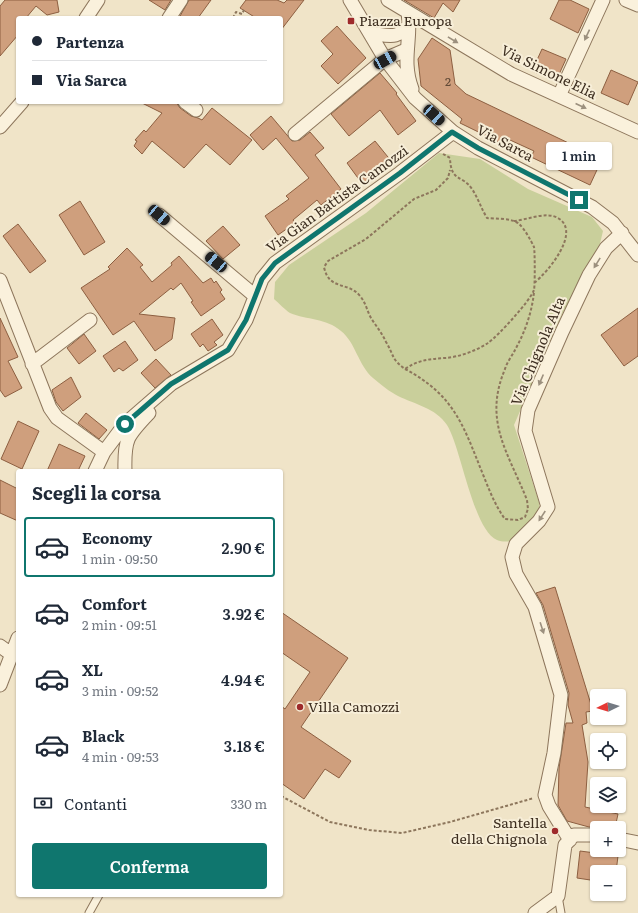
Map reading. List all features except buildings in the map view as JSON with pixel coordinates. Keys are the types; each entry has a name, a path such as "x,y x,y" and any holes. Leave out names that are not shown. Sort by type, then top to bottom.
{"street":[{"path":"87,16 98,0"},
{"path":"170,16 181,0"},
{"path":"350,0 385,60 415,98"},
{"path":"388,0 409,18"},
{"path":"560,96 603,0"},
{"path":"626,0 638,5"},
{"path":"370,33 396,36 404,32 409,18"},
{"path":"409,18 406,69 415,98"},
{"name":"Via Simone Elia","path":"409,18 511,74 638,132"},
{"path":"295,134 385,60 406,50"},
{"name":"Via Sarca","path":"415,98 452,132 478,148 592,207 606,216 622,233 638,255"},
{"path":"0,127 20,104"},
{"path":"188,104 196,110"},
{"name":"Via Gian Battista Camozzi","path":"96,469 104,452 125,424 171,384 228,350 246,320 262,279 275,263 434,148 452,132"},
{"path":"159,215 255,296"},
{"name":"Via Chignola Alta","path":"546,795 554,753 561,695 535,608 516,574 512,557 516,544 540,521 548,507 525,431 528,410 589,275 606,248 622,233"},
{"path":"0,280 2,294 50,408 57,418 104,452"},
{"path":"32,364 90,320"},
{"path":"126,469 125,449 131,432 167,397 171,384"},
{"path":"0,685 16,643"},
{"path":"0,646 11,654"},
{"path":"546,795 549,806 570,840"},
{"path":"535,913 558,896 565,845 574,834 590,835"},
{"path":"626,840 638,843"}],"lane":[{"path":"558,896 561,913"},
{"path":"90,913 98,897"}],"path":[{"path":"233,16 236,12 242,14 244,10"},
{"path":"434,148 450,158 448,178 436,190 414,199 366,239 328,261 324,267 325,274 329,280 359,294 365,303 370,316 388,343 390,353 396,363 416,375 448,401 460,418 500,512 505,519 518,520 525,517 528,509 527,500 503,445 497,423 496,405 498,388 505,368 524,330 533,303 534,249 519,224 512,221"},
{"path":"450,170 459,179 467,183 472,188 480,207 487,218 512,221 546,216 558,218 565,227 566,237 563,246 552,265 541,278 534,283"},
{"path":"405,369 419,361 455,356 487,344 500,333 534,290"},
{"path":"283,797 330,822 370,830 402,833 450,822 546,795"}],"green space":[{"path":"439,153 480,159 528,189 592,217 603,231 598,252 561,316 514,425 539,502 540,511 518,540 508,542 497,540 489,533 481,521 474,505 452,436 447,425 442,419 431,410 395,394 373,378 364,367 346,336 341,331 323,321 290,313 274,299 275,282 289,265 366,213"}],"place":[{"name":"Piazza Europa","path":"351,21"},
{"name":"Villa Camozzi","path":"300,707"},
{"name":"Santella della Chignola","path":"555,831"}],"route":[{"path":"125,424 171,384 228,350 246,320 262,279 275,263 434,148 452,132 478,148 579,200"}]}
